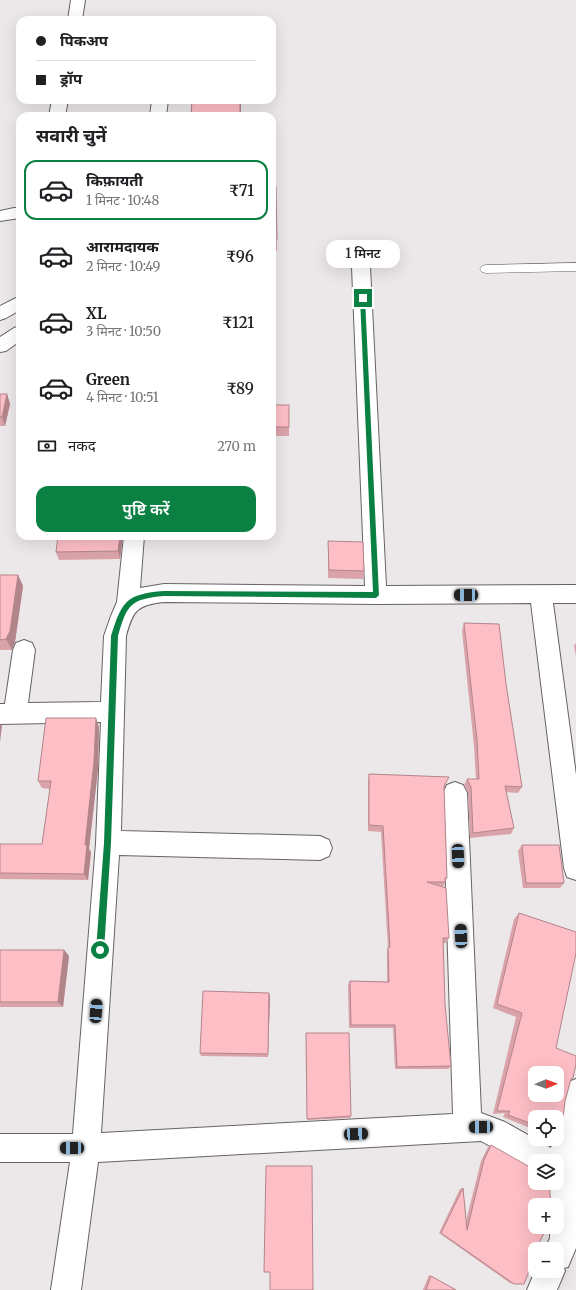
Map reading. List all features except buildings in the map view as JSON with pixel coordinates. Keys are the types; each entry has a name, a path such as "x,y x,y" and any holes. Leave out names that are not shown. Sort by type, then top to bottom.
{"street":[{"path":"76,16 78,0"},
{"path":"0,216 16,213"},
{"path":"361,267 376,595"},
{"path":"0,314 16,304"},
{"path":"0,346 16,335"},
{"path":"66,1290 86,1148 108,843 114,636 120,616 128,603 134,540"},
{"path":"128,603 143,595 164,593 376,595 576,594"},
{"path":"541,594 576,868"},
{"path":"24,650 9,714 112,712"},
{"path":"455,792 468,1128"},
{"path":"108,843 320,848"},
{"path":"558,1154 576,1093"},
{"path":"0,1148 86,1148 481,1127 495,1132 532,1154"},
{"path":"558,1190 566,1244"},
{"path":"542,1290 547,1278"}],"lane":[{"path":"486,269 576,267"}],"route":[{"path":"100,950 108,843 114,636 120,616 128,603 143,595 164,593 376,595 363,298"}]}
